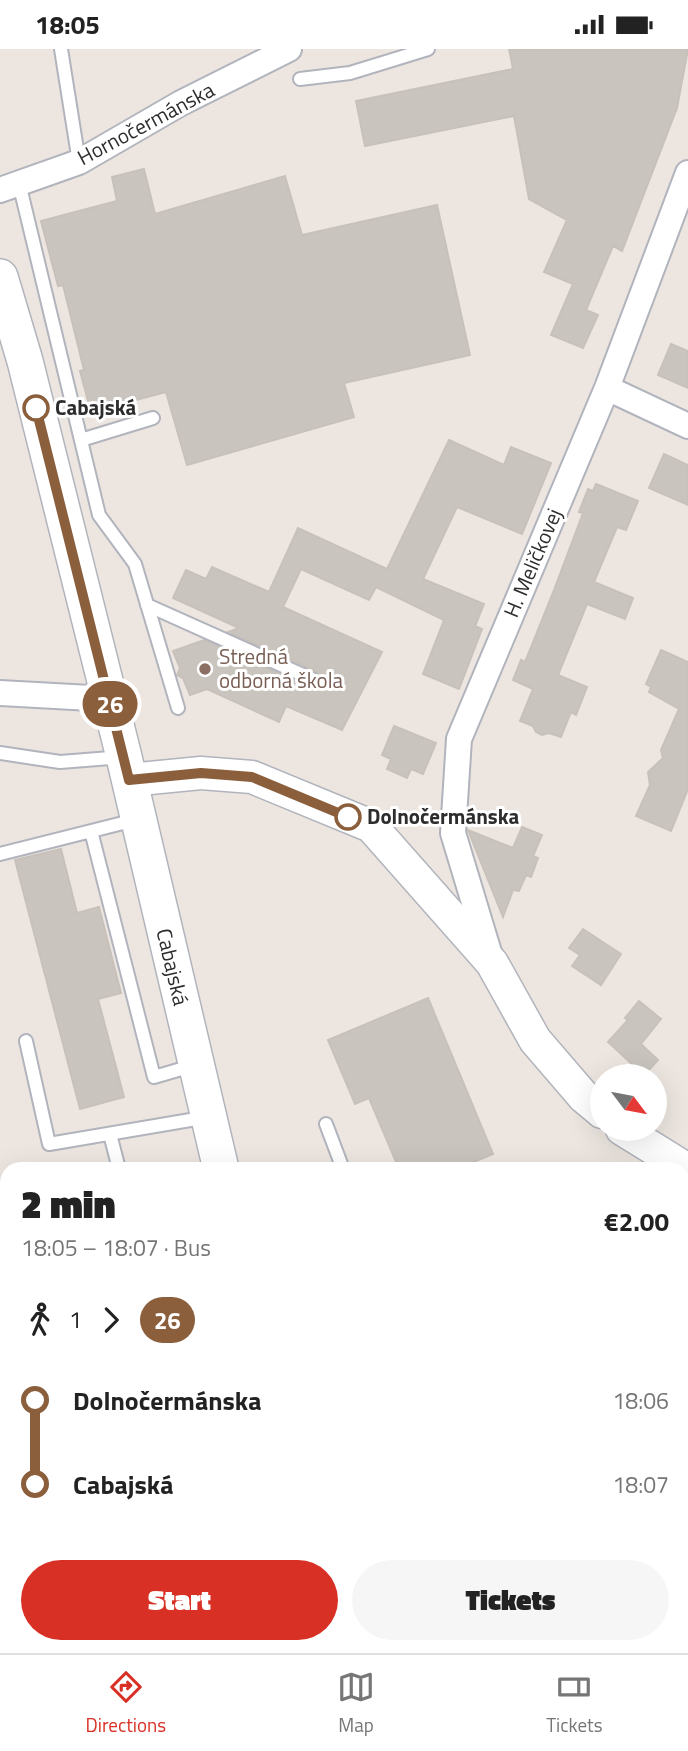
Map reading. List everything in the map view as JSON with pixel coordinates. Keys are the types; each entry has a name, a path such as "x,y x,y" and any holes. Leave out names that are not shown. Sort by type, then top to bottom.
{"main road":[{"name":"Cabajská","path":"0,277 26,361 139,820 194,1065 219,1162"}],"street":[{"name":"Hornočermánska","path":"10,186 79,162 181,103 289,49"},
{"name":"H. Meličkovej","path":"492,963 453,833 459,739 607,388 688,173"},
{"path":"607,388 688,426"},
{"path":"0,693 109,699"},
{"path":"126,769 252,777 371,826 492,963 535,1040 590,1102"},
{"path":"641,1141 675,1162"}],"lane":[{"path":"61,49 79,162"},
{"path":"300,79 350,73 428,49"},
{"path":"10,186 81,440 99,515 135,564 178,708"},
{"path":"81,440 153,418"},
{"path":"147,605 312,680"},
{"path":"0,753 126,769"},
{"path":"0,854 139,820"},
{"path":"91,831 154,1077 194,1065"},
{"path":"26,1041 49,1144 209,1117"},
{"path":"326,1123 340,1162"},
{"path":"110,1134 117,1162"}],"building":[{"path":"509,49 688,49 677,108 622,251 613,246 586,310 598,315 583,348 551,335 573,284 544,272 567,220 529,199 514,116 365,146 356,101 513,69"},
{"path":"144,169 155,214 285,176 302,235 437,205 470,355 344,383 354,417 187,465 166,392 91,412 80,371 84,370 63,285 58,286 41,221 117,201 112,177"},
{"path":"671,344 688,351 688,388 658,375"},
{"path":"449,440 504,465 511,447 551,463 522,534 457,507 423,579 484,604 475,626 482,629 459,689 423,674 444,620 376,587 369,600 301,569 283,607 382,652 342,730 286,706 279,722 207,689 190,695 183,678 177,675 180,668 173,651 204,640 308,687 317,686 321,679 316,671 228,632 239,628 173,598 186,570 206,579 212,567 269,592 298,528 387,569"},
{"path":"664,454 688,465 688,505 649,488"},
{"path":"596,484 638,501 626,530 617,527 594,582 633,598 625,619 587,604 558,675 587,687 576,715 571,712 561,737 549,733 542,735 536,732 533,726 520,721 533,689 513,680 521,660 525,662 554,590 583,513 579,512 588,489 593,491"},
{"path":"661,650 688,662 688,789 671,831 636,816 650,785 648,772 663,758 661,750 679,709 649,692 651,687 646,684"},
{"path":"394,726 436,743 423,774 411,769 407,778 387,769 391,759 382,755"},
{"path":"522,827 542,835 533,856 538,858 531,877 526,875 519,891 513,890 503,917 468,830 513,848"},
{"path":"61,849 77,913 99,907 121,993 98,999 124,1097 80,1109 15,860"},
{"path":"583,929 621,954 601,985 572,966 580,955 569,948"},
{"path":"428,998 493,1154 474,1162 396,1162 369,1098 355,1104 328,1040"},
{"path":"639,1001 661,1019 641,1044 658,1060 654,1064 632,1064 608,1042 628,1020 625,1018"}],"bus line":[{"name":"26","path":"36,408 129,780 201,773 252,777 348,817"}],"place":[{"name":"Cabajská","path":"36,408"},
{"name":"Stredná odborná škola","path":"205,669"},
{"name":"Dolnočermánska","path":"348,817"}]}
